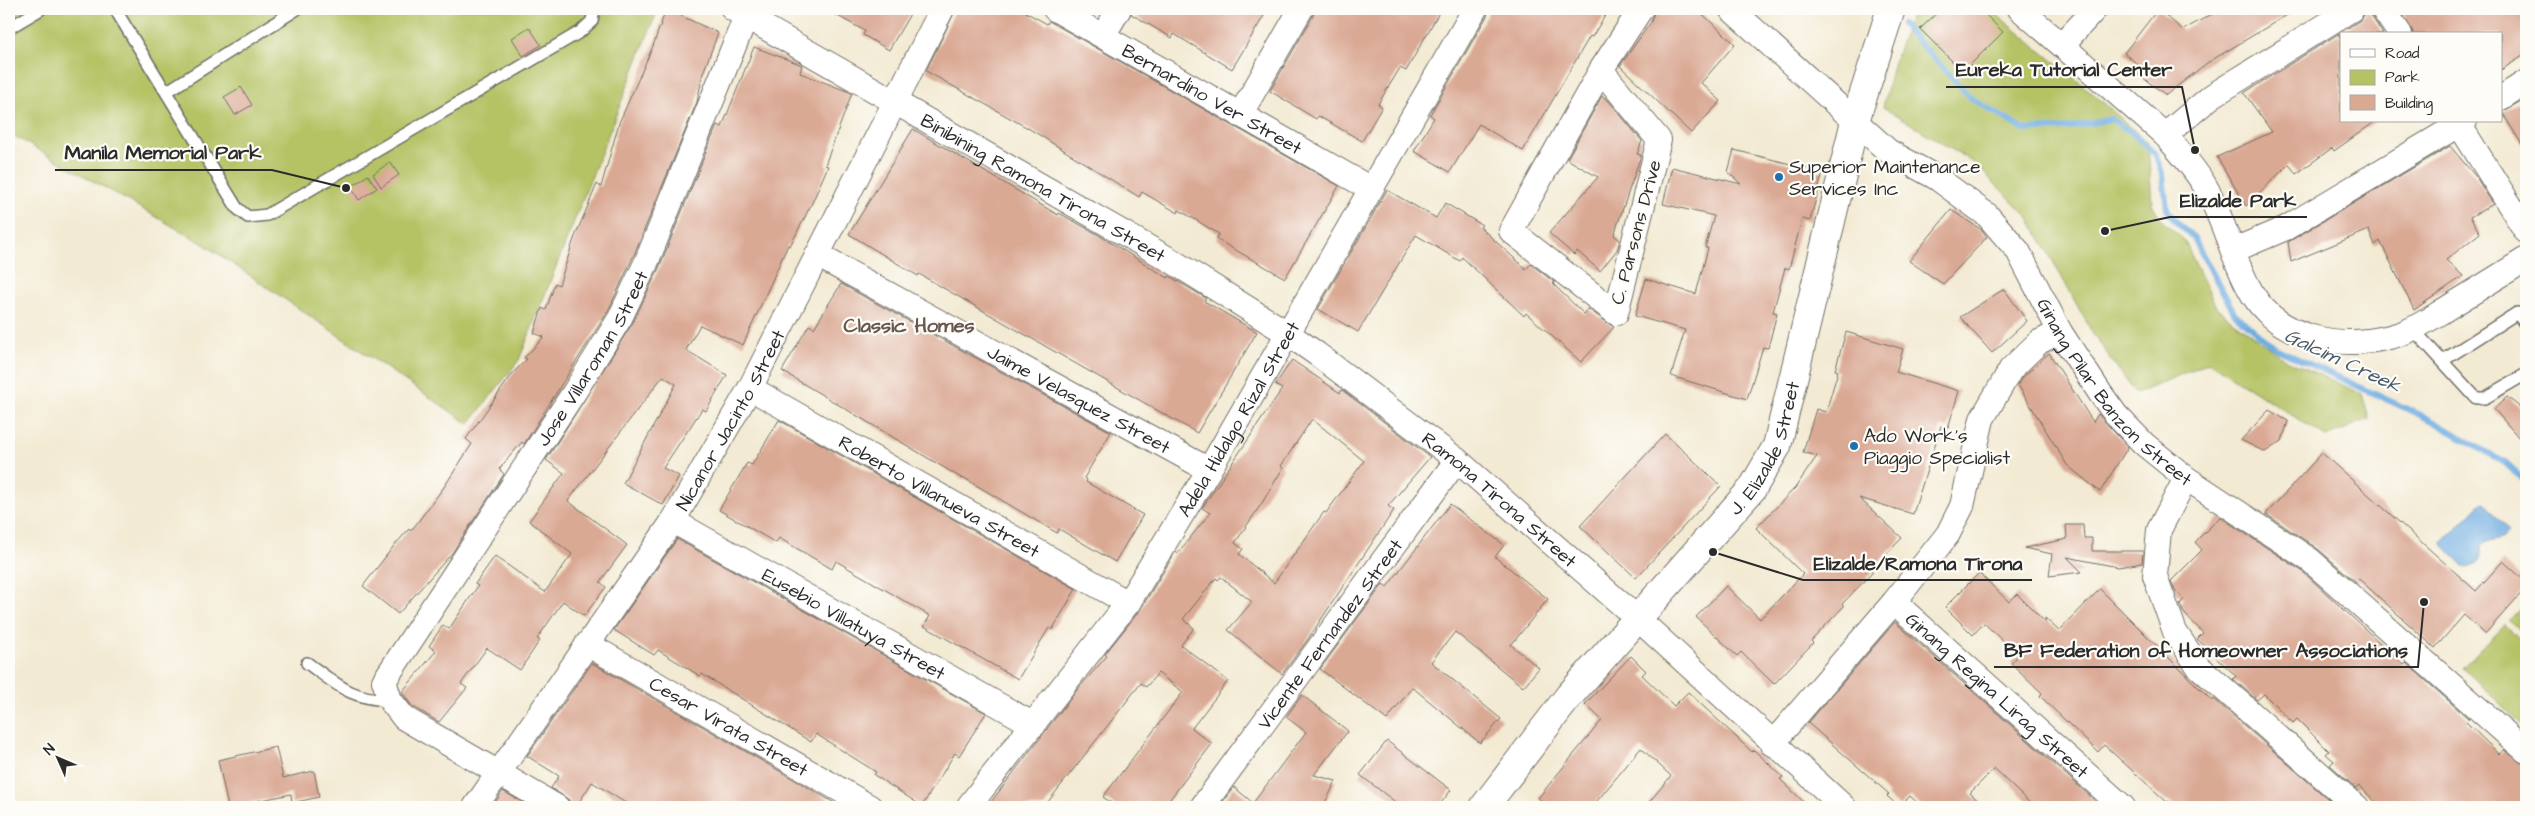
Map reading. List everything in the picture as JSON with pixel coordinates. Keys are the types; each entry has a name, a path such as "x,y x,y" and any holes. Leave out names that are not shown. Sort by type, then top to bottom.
{"street":[{"name":"Nicanor Jacinto Street","path":"475,807 673,521 750,388 942,9"},
{"name":"Bernardino Ver Street","path":"1055,9 1371,189"},
{"path":"1103,36 1119,9"},
{"path":"1240,114 1300,9"},
{"name":"Adela Hidalgo Rizal Street","path":"968,807 1128,604 1209,470 1475,9"},
{"name":"C. Parsons Drive","path":"1601,70 1659,140 1616,313 1511,232 1601,70 1641,9"},
{"name":"Ginang Pilar Banzon Street","path":"1732,9 1888,151 1937,178 1987,215 2018,251 2060,332 2116,415 2144,444 2186,478 2310,560 2526,751"},
{"name":"J. Elizalde Street","path":"1484,807 1570,696 1643,624 1752,489 1777,446 1856,121 1891,9"},
{"path":"2020,9 2165,135 2205,186 2234,250 2247,286 2258,304 2276,321 2294,332 2355,344 2402,333 2526,259"},
{"path":"2062,45 2094,9"},
{"path":"2165,135 2212,96 2352,9"},
{"path":"2383,9 2399,32"},
{"name":"Binibining Ramona Tirona Street","path":"743,11 1172,260 1287,333 1346,376"},
{"name":"Jose Villaroman Street","path":"387,690 620,318 646,263 743,11"},
{"path":"2502,97 2526,82"},
{"path":"2234,250 2286,228 2461,122 2526,231"},
{"name":"Jaime Velasquez Street","path":"817,254 1209,470"},
{"path":"1772,744 1894,602 1948,534 1962,506 1982,419 2011,369 2039,342 2060,332"},
{"name":"Ramona Tirona Street","path":"1346,376 1456,460 1643,624"},
{"name":"Roberto Villanueva Street","path":"750,388 1128,604"},
{"name":"Vicente Fernandez Street","path":"1202,807 1456,460"},
{"path":"2186,478 2159,530 2155,576 2175,632 2198,666 2357,807"},
{"name":"Eusebio Villatuya Street","path":"673,521 1034,725"},
{"name":"Ginang Regina Lirag Street","path":"1894,602 2123,807"},
{"path":"1643,624 1772,744 1844,807"},
{"name":"Cesar Virata Street","path":"587,644 870,807"},
{"path":"387,690 404,718 498,775 556,807"}],"lane":[{"path":"9,28 41,9"},
{"path":"115,9 237,208 248,217 267,215 580,32 592,21 594,9"},
{"path":"166,92 297,9"},
{"path":"2442,361 2518,313 2526,325"},
{"path":"2412,328 2476,398 2485,398 2526,374"},
{"path":"307,663 348,693 368,699 387,690"}],"green space":[{"path":"9,9 658,9 519,360 469,424 202,243 9,133"},
{"path":"1913,9 1990,9 2097,97 2148,143 2152,204 2162,221 2184,240 2217,309 2286,360 2362,394 2369,419 2326,437 2209,362 2136,394 2093,334 2029,218 1974,163 1883,107 1893,65"},
{"path":"2526,603 2526,637 2509,620"},
{"path":"2505,625 2526,646 2526,729 2463,668"}],"water":[{"path":"2485,503 2508,530 2502,538 2486,541 2481,546 2481,555 2477,564 2466,568 2444,546 2443,542 2479,505"}],"building":[{"path":"666,9 718,33 703,73 697,102 633,257 608,311 524,444 522,442 499,469 504,474 452,553 398,614 363,586 393,547 409,529 411,531 444,487 472,444 466,439 513,373 527,359 524,358 544,337 534,333 542,308 546,310 555,283 559,285 574,239 597,184 601,187 619,123 653,46"},
{"path":"825,9 900,9 910,14 889,50 863,35 865,31"},
{"path":"956,9 1020,9 1047,24 1049,21 1339,186 1285,278 1216,239 1219,234 1179,210 1178,213 1142,192 1139,197 1033,131 926,71"},
{"path":"1133,9 1268,9 1232,69 1174,34 1172,38 1131,14"},
{"path":"1315,9 1441,9 1406,71 1400,68 1378,104 1382,107 1362,141 1318,116 1316,119 1270,91 1313,16"},
{"path":"1489,9 1609,9 1592,37 1590,36 1523,151 1479,124 1450,172 1414,151 1434,118 1430,115 1487,16"},
{"path":"1655,9 1697,9 1735,44 1701,83 1721,101 1691,133 1620,66 1651,22"},
{"path":"1941,9 1980,9 2003,32 1963,72 1920,29"},
{"path":"2158,9 2183,30 2221,9 2297,9 2207,63 2166,95 2135,72 2141,67 2124,53"},
{"path":"2400,9 2526,9 2526,54 2502,69 2502,32 2413,32"},
{"path":"2368,11 2382,32 2341,32 2359,21"},
{"path":"529,27 541,45 523,56 512,38"},
{"path":"2338,34 2340,37 2340,122 2375,122 2334,151 2332,148 2296,174 2289,164 2246,206 2217,157 2272,132 2244,93"},
{"path":"754,47 802,65 800,73 852,93 825,165 828,166 812,203 790,246 788,245 743,345 700,325 686,350 727,375 706,411 702,409 663,468 679,476 663,505 623,483 676,384 663,376 568,501 627,545 600,582 606,587 584,616 563,601 537,639 540,640 520,670 487,648 461,684 467,688 439,722 412,706 402,692 436,651 429,646 443,625 449,629 478,586 475,584 495,556 545,592 572,554 529,521 564,473 546,460 632,324 659,268 717,125 722,127"},
{"path":"241,87 252,105 235,115 224,97"},
{"path":"1602,96 1608,100 1642,141 1637,154 1641,155 1614,235 1620,240 1617,250 1600,271 1577,251 1574,255 1549,233 1598,177 1567,159"},
{"path":"2526,98 2526,151 2502,112"},
{"path":"913,129 1058,215 1059,213 1097,234 1168,278 1169,276 1206,298 1204,301 1257,332 1197,433 919,274 918,276 849,234"},
{"path":"2450,146 2476,177 2493,204 2470,217 2480,233 2446,260 2463,276 2414,310 2380,241 2375,245 2369,230 2291,262 2288,242"},
{"path":"1734,150 1823,172 1810,221 1802,219 1789,269 1785,268 1773,312 1777,313 1768,348 1763,347 1747,399 1671,376 1685,330 1635,316 1646,279 1696,294 1708,248 1705,248 1714,216 1663,204 1672,167 1741,184 1728,172"},
{"path":"390,162 399,175 381,187 373,174"},
{"path":"368,175 377,188 359,200 351,187"},
{"path":"1387,190 1436,218 1445,203 1482,225 1480,227 1526,269 1531,264 1554,282 1553,284 1584,314 1588,309 1614,327 1581,362 1526,313 1524,316 1462,257 1460,261 1416,235 1358,332 1318,309"},
{"path":"1951,210 1982,230 1987,237 1943,284 1909,261"},
{"path":"841,284 1111,432 1084,478 1087,480 1086,482 1143,515 1115,562 1059,529 1057,533 782,371 809,325 814,328"},
{"path":"2004,289 2027,321 1992,353 1960,317"},
{"path":"1846,332 1903,349 1896,372 1959,391 1948,428 1941,426 1913,514 1859,498 1902,538 1842,604 1844,606 1811,641 1813,643 1774,684 1741,652 1737,656 1696,617 1726,586 1760,619 1803,574 1756,528 1795,488 1817,456 1803,452 1816,409 1826,412 1838,371 1835,370"},
{"path":"2049,353 2093,422 2098,414 2128,447 2100,492 2067,465 2018,385 2022,378"},
{"path":"1292,360 1340,393 1342,390 1430,457 1388,506 1394,510 1306,642 1282,674 1228,630 1252,602 1221,577 1218,580 1216,578 1183,619 1194,628 1181,645 1228,681 1192,728 1212,744 1164,807 1117,807 1103,797 1183,692 1158,673 1146,687 1141,683 1044,807 987,807 1077,690 1107,656 1105,654 1140,610 1176,551 1178,553 1210,513 1202,508 1282,389 1275,385","holes":["1312,419 1364,461 1326,513 1324,512 1274,583 1239,554 1243,549 1235,543 1262,503 1283,468 1281,466"]},
{"path":"2507,397 2526,412 2526,446 2494,409"},
{"path":"2269,410 2288,421 2282,441 2265,452 2241,440"},
{"path":"779,420 1076,589 1052,630 1049,628 1018,679 924,626 930,616 836,561 832,569 779,538 776,543 719,510 747,463 752,465"},
{"path":"1665,434 1721,486 1636,578 1580,526"},
{"path":"2322,453 2476,591 2503,561 2526,582 2526,588 2485,634 2464,615 2435,648 2359,579 2356,582 2318,549 2266,514"},
{"path":"1450,504 1504,545 1495,557 1548,599 1511,645 1539,668 1523,687 1455,632 1431,662 1501,719 1480,743 1412,687 1387,720 1320,669 1383,584 1387,587"},
{"path":"2220,517 2302,571 2404,665 2406,663 2469,719 2466,722 2499,754 2504,750 2524,764 2526,766 2526,807 2381,807 2359,786 2356,788 2330,765 2334,761 2326,754 2329,751 2297,719 2293,723 2264,694 2257,700 2233,679 2236,676 2197,639 2203,633 2183,612 2180,604 2184,599 2175,590 2171,581 2202,550 2195,542"},
{"path":"2066,525 2083,525 2084,538 2092,538 2092,551 2143,551 2142,563 2118,567 2067,557 2082,572 2049,576 2052,554 2024,548 2067,539"},
{"path":"677,539 986,713 959,756 955,753 922,806 874,775 876,772 816,734 811,742 702,674 700,676 658,650 654,655 614,630"},
{"path":"1979,573 2009,602 2017,594 2045,622 2045,618 2059,631 2100,589 2212,701 2214,699 2337,807 2176,807 2169,801 2167,802 2104,745 2098,752 2040,696 2042,693 2011,663 2018,656 1984,623 1973,635 1945,607"},
{"path":"1895,622 2103,807 2034,807 1994,769 1970,793 1985,807 1922,807 1910,796 1899,807 1887,796 1889,794 1808,723"},
{"path":"1631,656 1646,671 1642,675 1674,706 1688,692 1752,752 1754,750 1783,777 1780,779 1809,807 1645,807 1671,776 1641,748 1592,807 1549,807 1538,798 1602,720 1585,704"},
{"path":"592,663 841,807 632,807 592,782 576,807 571,807 569,800 551,788 559,776 527,756"},
{"path":"1302,695 1348,731 1314,775 1336,781 1323,807 1219,807 1234,787 1253,803 1306,732 1286,717"},
{"path":"1387,741 1451,790 1438,807 1402,807 1360,775"},
{"path":"276,747 283,778 314,771 319,797 292,803 291,794 228,807 218,760"},
{"path":"503,791 530,807 492,807"}],"waterway":[{"name":"Galcim Creek","path":"1902,24 1972,99 2025,130 2067,128 2111,119 2128,130 2155,154 2163,175 2167,209 2176,222 2193,237 2235,314 2275,348 2431,420 2505,463 2526,482"}],"place":[{"name":"Eureka Tutorial Center","path":"2195,150"},
{"name":"Superior Maintenance Services Inc","path":"1779,177"},
{"name":"Manila Memorial Park","path":"346,188"},
{"name":"Elizalde Park","path":"2105,231"},
{"name":"Ado Work's Piaggio Specialist","path":"1854,446"},
{"name":"Elizalde/Ramona Tirona","path":"1713,552"},
{"name":"BF Federation of Homeowner Associations","path":"2424,602"}],"district":[{"name":"Classic Homes","path":"909,325"}]}
